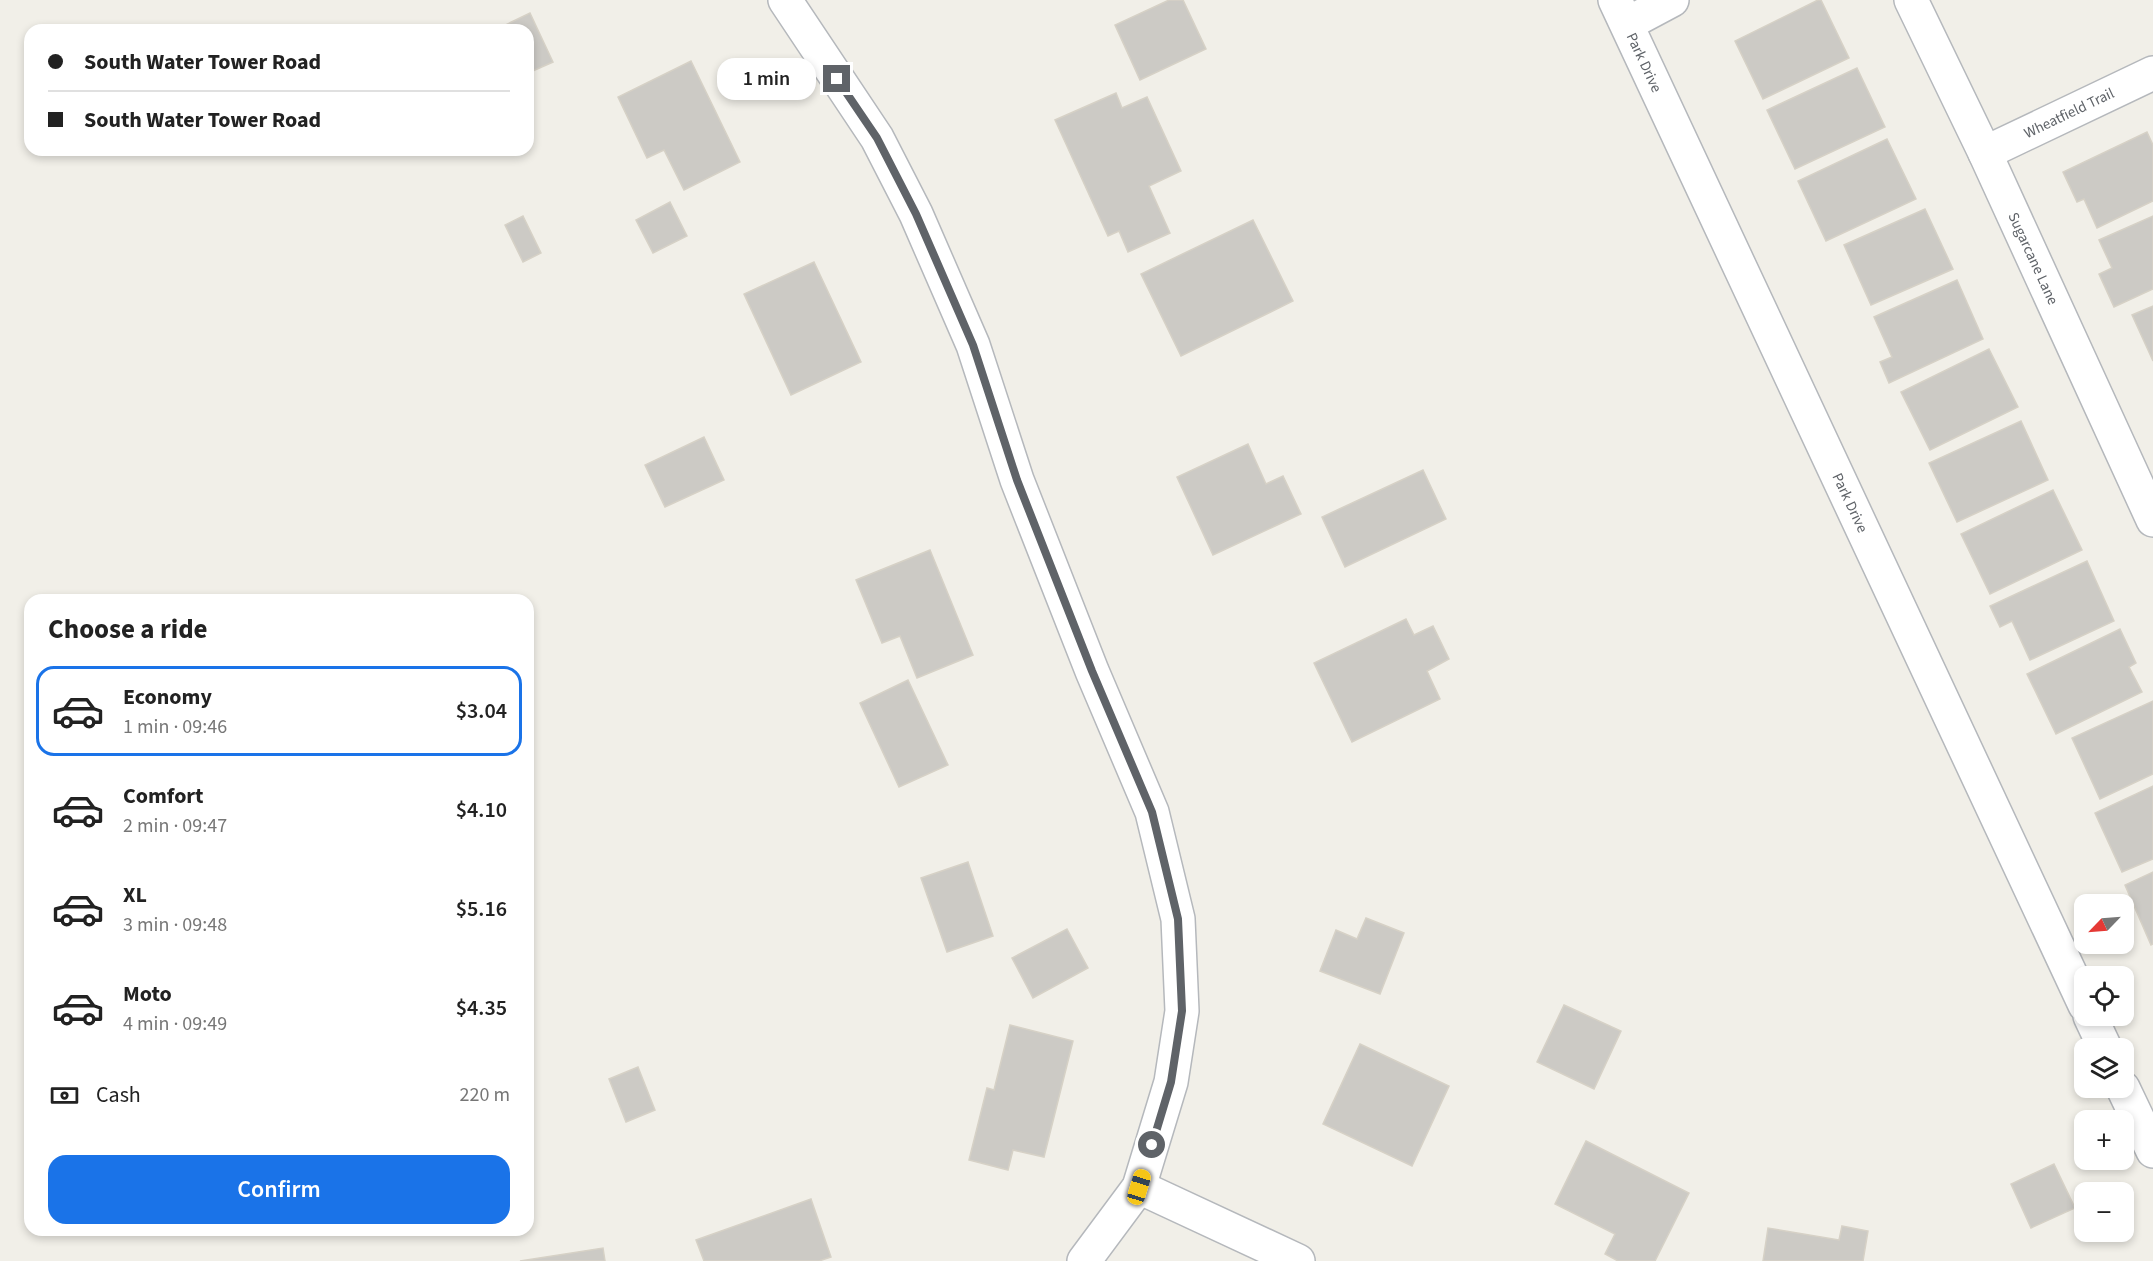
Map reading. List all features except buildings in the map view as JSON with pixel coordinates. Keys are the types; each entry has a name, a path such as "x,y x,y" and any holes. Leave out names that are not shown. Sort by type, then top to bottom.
{"street":[{"path":"785,0 877,138 916,214 973,345 1017,480 1092,671 1152,812 1178,919 1182,1011 1171,1082 1139,1187 1084,1261"},
{"path":"1621,12 1672,0"},
{"name":"Sugarcane Lane","path":"1911,0 1986,153 2153,520"},
{"name":"Park Drive","path":"1621,12 2074,981"},
{"name":"Wheatfield Trail","path":"1986,153 2153,73"},
{"path":"2128,1098 2153,1151"},
{"path":"1139,1187 1298,1261"}],"route":[{"path":"837,79 877,138 916,214 973,345 1017,480 1092,671 1152,812 1178,919 1182,1011 1171,1082 1152,1145"}]}
